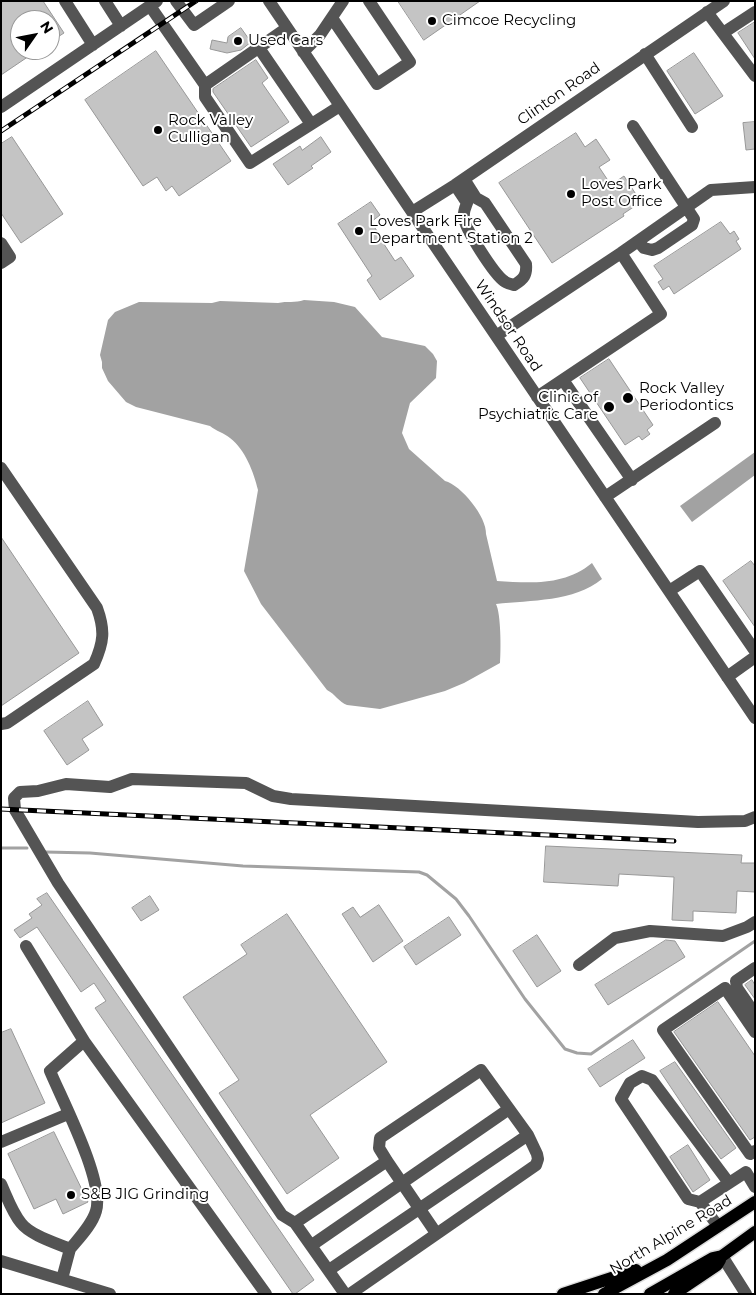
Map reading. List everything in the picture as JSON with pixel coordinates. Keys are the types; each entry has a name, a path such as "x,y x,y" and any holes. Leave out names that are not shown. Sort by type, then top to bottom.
{"main road":[{"name":"North Alpine Road","path":"604,1294 667,1260 755,1202"},
{"path":"650,1294 713,1258 722,1256 755,1232"},
{"path":"674,1294 717,1265 722,1256"},
{"path":"563,1294 667,1260"}],"street":[{"path":"65,1 93,44"},
{"path":"105,1 122,26"},
{"path":"176,1 194,25 229,1"},
{"name":"Windsor Road","path":"269,1 755,718"},
{"path":"303,52 320,35 343,1"},
{"path":"332,18 378,84 410,62 369,1"},
{"name":"Clinton Road","path":"412,212 724,1"},
{"path":"1,107 153,4 205,85 205,96 250,163 340,106"},
{"path":"707,12 755,76"},
{"path":"723,33 755,12"},
{"path":"205,85 287,28"},
{"path":"260,48 311,124"},
{"path":"645,54 692,127"},
{"path":"633,126 694,219 692,225 658,248 652,250 644,248 638,241"},
{"path":"459,182 476,198 485,203 526,264 527,272 522,280 514,285 504,281 466,227 464,210 467,203 459,182"},
{"path":"496,336 621,253 711,190 755,186"},
{"path":"1,243 10,257 1,263"},
{"path":"538,397 660,314 621,253"},
{"path":"563,380 632,480"},
{"path":"605,498 715,423"},
{"path":"1,468 97,608 102,624 103,638 94,664 7,723 1,724"},
{"path":"669,592 700,571 755,651"},
{"path":"727,677 755,657"},
{"path":"346,1294 295,1223 282,1215 58,883 15,810 14,798 16,795 20,792 38,791 66,784 110,787 132,778 246,783 273,796 291,799 698,822 745,821 755,817"},
{"path":"579,964 615,938 650,931 723,936 755,922"},
{"path":"26,946 84,1041 266,1294"},
{"path":"754,971 736,981 737,988 755,1014"},
{"path":"755,1032 725,988 663,1030 750,1154 755,1151"},
{"path":"62,1279 70,1249 91,1222 96,1211 98,1195 94,1173 50,1071 84,1041"},
{"path":"350,1294 536,1165 537,1154 528,1135 482,1071 478,1071 380,1136 379,1148 436,1233"},
{"path":"718,1226 700,1202 688,1199 621,1099 630,1083 642,1076 652,1080 729,1183"},
{"path":"312,1246 509,1109"},
{"path":"1,1142 68,1114"},
{"path":"329,1270 528,1135"},
{"path":"295,1223 387,1161"},
{"path":"700,1202 746,1172 755,1187"},
{"path":"1,1184 21,1224 29,1230 70,1249"},
{"path":"722,1256 746,1294"},
{"path":"1,1261 110,1294"}],"shaded area":[{"path":"304,300 334,302 355,307 382,337 425,346 433,354 437,361 436,378 410,403 402,433 409,449 445,481 465,495 478,511 485,527 497,581 535,582 559,579 570,576 592,563 602,579 591,587 565,596 496,604 500,624 500,663 445,691 380,709 347,705 327,690 261,604 244,571 258,490 251,469 240,448 228,436 210,426 136,407 126,402 108,381 102,368 100,355 108,320 115,312 139,302 212,303 220,301 278,303"},
{"path":"755,452 755,475 692,522 680,506"}],"building":[{"path":"1,1 43,1 49,10 10,10 10,60 23,60 1,75"},
{"name":"Cimcoe Recycling","path":"398,1 480,1 424,40"},
{"path":"755,22 755,59 738,33"},
{"path":"60,27 64,33 60,36"},
{"path":"241,28 251,42 241,50 227,53 210,49 212,40 227,43 228,37"},
{"name":"Rock Valley Culligan","path":"156,51 231,161 179,196 172,186 166,191 157,177 143,186 85,100"},
{"path":"694,53 723,96 695,114 667,71"},
{"path":"256,60 268,78 262,83 289,122 251,147 213,92 213,89"},
{"path":"755,122 755,149 746,150 743,123"},
{"name":"Loves Park Post Office","path":"576,133 585,147 596,139 610,160 599,167 611,185 624,176 641,202 623,214 624,216 552,263 499,183"},
{"path":"12,137 63,214 21,243 1,213 1,144"},
{"path":"321,137 331,152 311,166 313,168 288,185 273,164 300,146 302,150"},
{"path":"371,202 380,215 371,222 380,238 395,261 401,257 414,276 380,300 367,280 372,276 338,224"},
{"path":"721,222 730,234 734,231 739,239 736,241 741,249 674,294 669,286 663,290 658,282 663,279 654,266"},
{"path":"609,359 653,425 647,430 650,434 642,440 639,436 625,445 580,378"},
{"path":"1,537 79,653 1,706"},
{"path":"751,561 755,566 755,627 723,581"},
{"path":"88,701 103,725 82,739 89,750 67,765 44,731"},
{"path":"546,846 742,855 741,863 755,863 755,892 737,891 736,913 693,911 693,921 672,920 674,877 619,874 618,886 544,882"},
{"path":"47,893 314,1280 295,1294 293,1294 95,1008 106,1001 94,983 81,992 37,927 20,938 14,930 32,918 29,914 42,905 37,899"},
{"path":"150,896 159,910 141,921 132,908"},
{"path":"379,905 403,941 373,962 342,914 353,907 360,917"},
{"path":"287,914 387,1062 310,1115 339,1158 287,1194 219,1093 239,1080 183,997 247,954 241,945"},
{"path":"449,917 461,935 416,965 404,947"},
{"path":"537,935 561,971 537,987 513,951"},
{"path":"666,940 675,941 685,957 608,1005 595,985"},
{"path":"752,980 755,985 755,999 745,985"},
{"path":"718,1002 755,1056 755,1137 750,1140 674,1032"},
{"path":"11,1029 45,1103 1,1123 1,1033"},
{"path":"633,1040 645,1058 600,1087 588,1069"},
{"path":"675,1062 736,1148 721,1159 660,1071"},
{"path":"54,1132 88,1202 63,1214 56,1199 34,1209 8,1154"},
{"path":"688,1145 710,1180 693,1192 670,1157"}],"waterway":[{"path":"1,848 27,848"},
{"path":"45,852 90,853 243,866 419,872 427,875 456,899 525,999 565,1049 577,1053 591,1054 755,941"}],"railway":[{"path":"1,131 196,1"},
{"path":"1,809 674,841"}],"place":[{"name":"Cimcoe Recycling","path":"432,21"},
{"name":"Used Cars","path":"238,41"},
{"name":"Rock Valley Culligan","path":"158,130"},
{"name":"Loves Park Post Office","path":"571,194"},
{"name":"Loves Park Fire Department Station 2","path":"359,231"},
{"name":"Rock Valley Periodontics","path":"628,398"},
{"name":"Clinic of Psychiatric Care","path":"609,407"},
{"name":"S&B JIG Grinding","path":"71,1195"}]}
